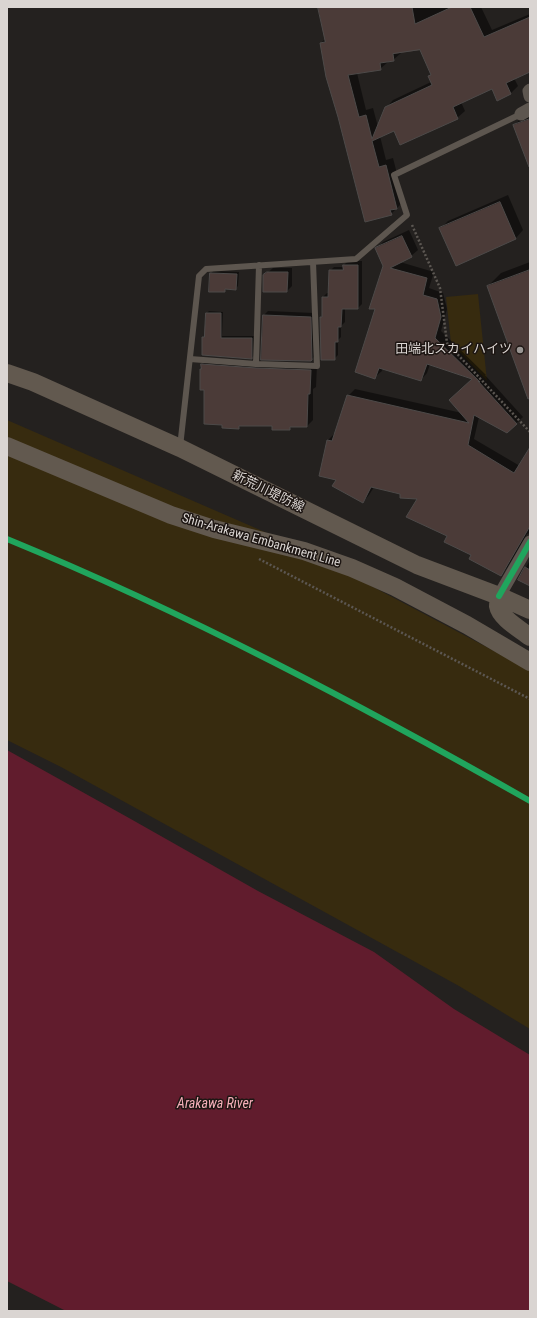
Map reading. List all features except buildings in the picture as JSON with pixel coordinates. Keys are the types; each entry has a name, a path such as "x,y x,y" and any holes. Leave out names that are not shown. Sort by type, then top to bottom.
{"main road":[{"name":"新荒川堤防線","path":"7,373 33,382 180,448 417,565 499,596 530,610"},
{"name":"Shin-Arakawa Embankment Line","path":"7,446 171,515 214,529 304,551 352,568 408,594 530,662"},
{"path":"499,596 498,605 503,617 530,637"}],"street":[{"path":"530,90 530,96"},
{"path":"499,596 530,542"}],"lane":[{"path":"180,448 199,276 206,269 356,259 407,214 394,175 525,111"},
{"path":"190,359 256,364 317,366 314,262"},
{"path":"256,364 259,265"}],"path":[{"path":"407,214 440,288 447,343 530,432"},
{"path":"255,557 530,699"}],"shaded area":[{"path":"478,294 487,381 451,343 446,297"},
{"path":"7,420 290,543 530,670 530,1029 459,986 61,767 7,740"}],"water":[{"name":"Arakawa River","path":"7,750 258,891 374,952 454,1009 530,1055 530,1311 66,1311 7,1281"}],"cycle path":[{"path":"7,539 141,598 273,662 338,695 530,801"},
{"path":"499,596 530,542"}],"place":[{"name":"田端北スカイハイツ","path":"520,350"}]}
